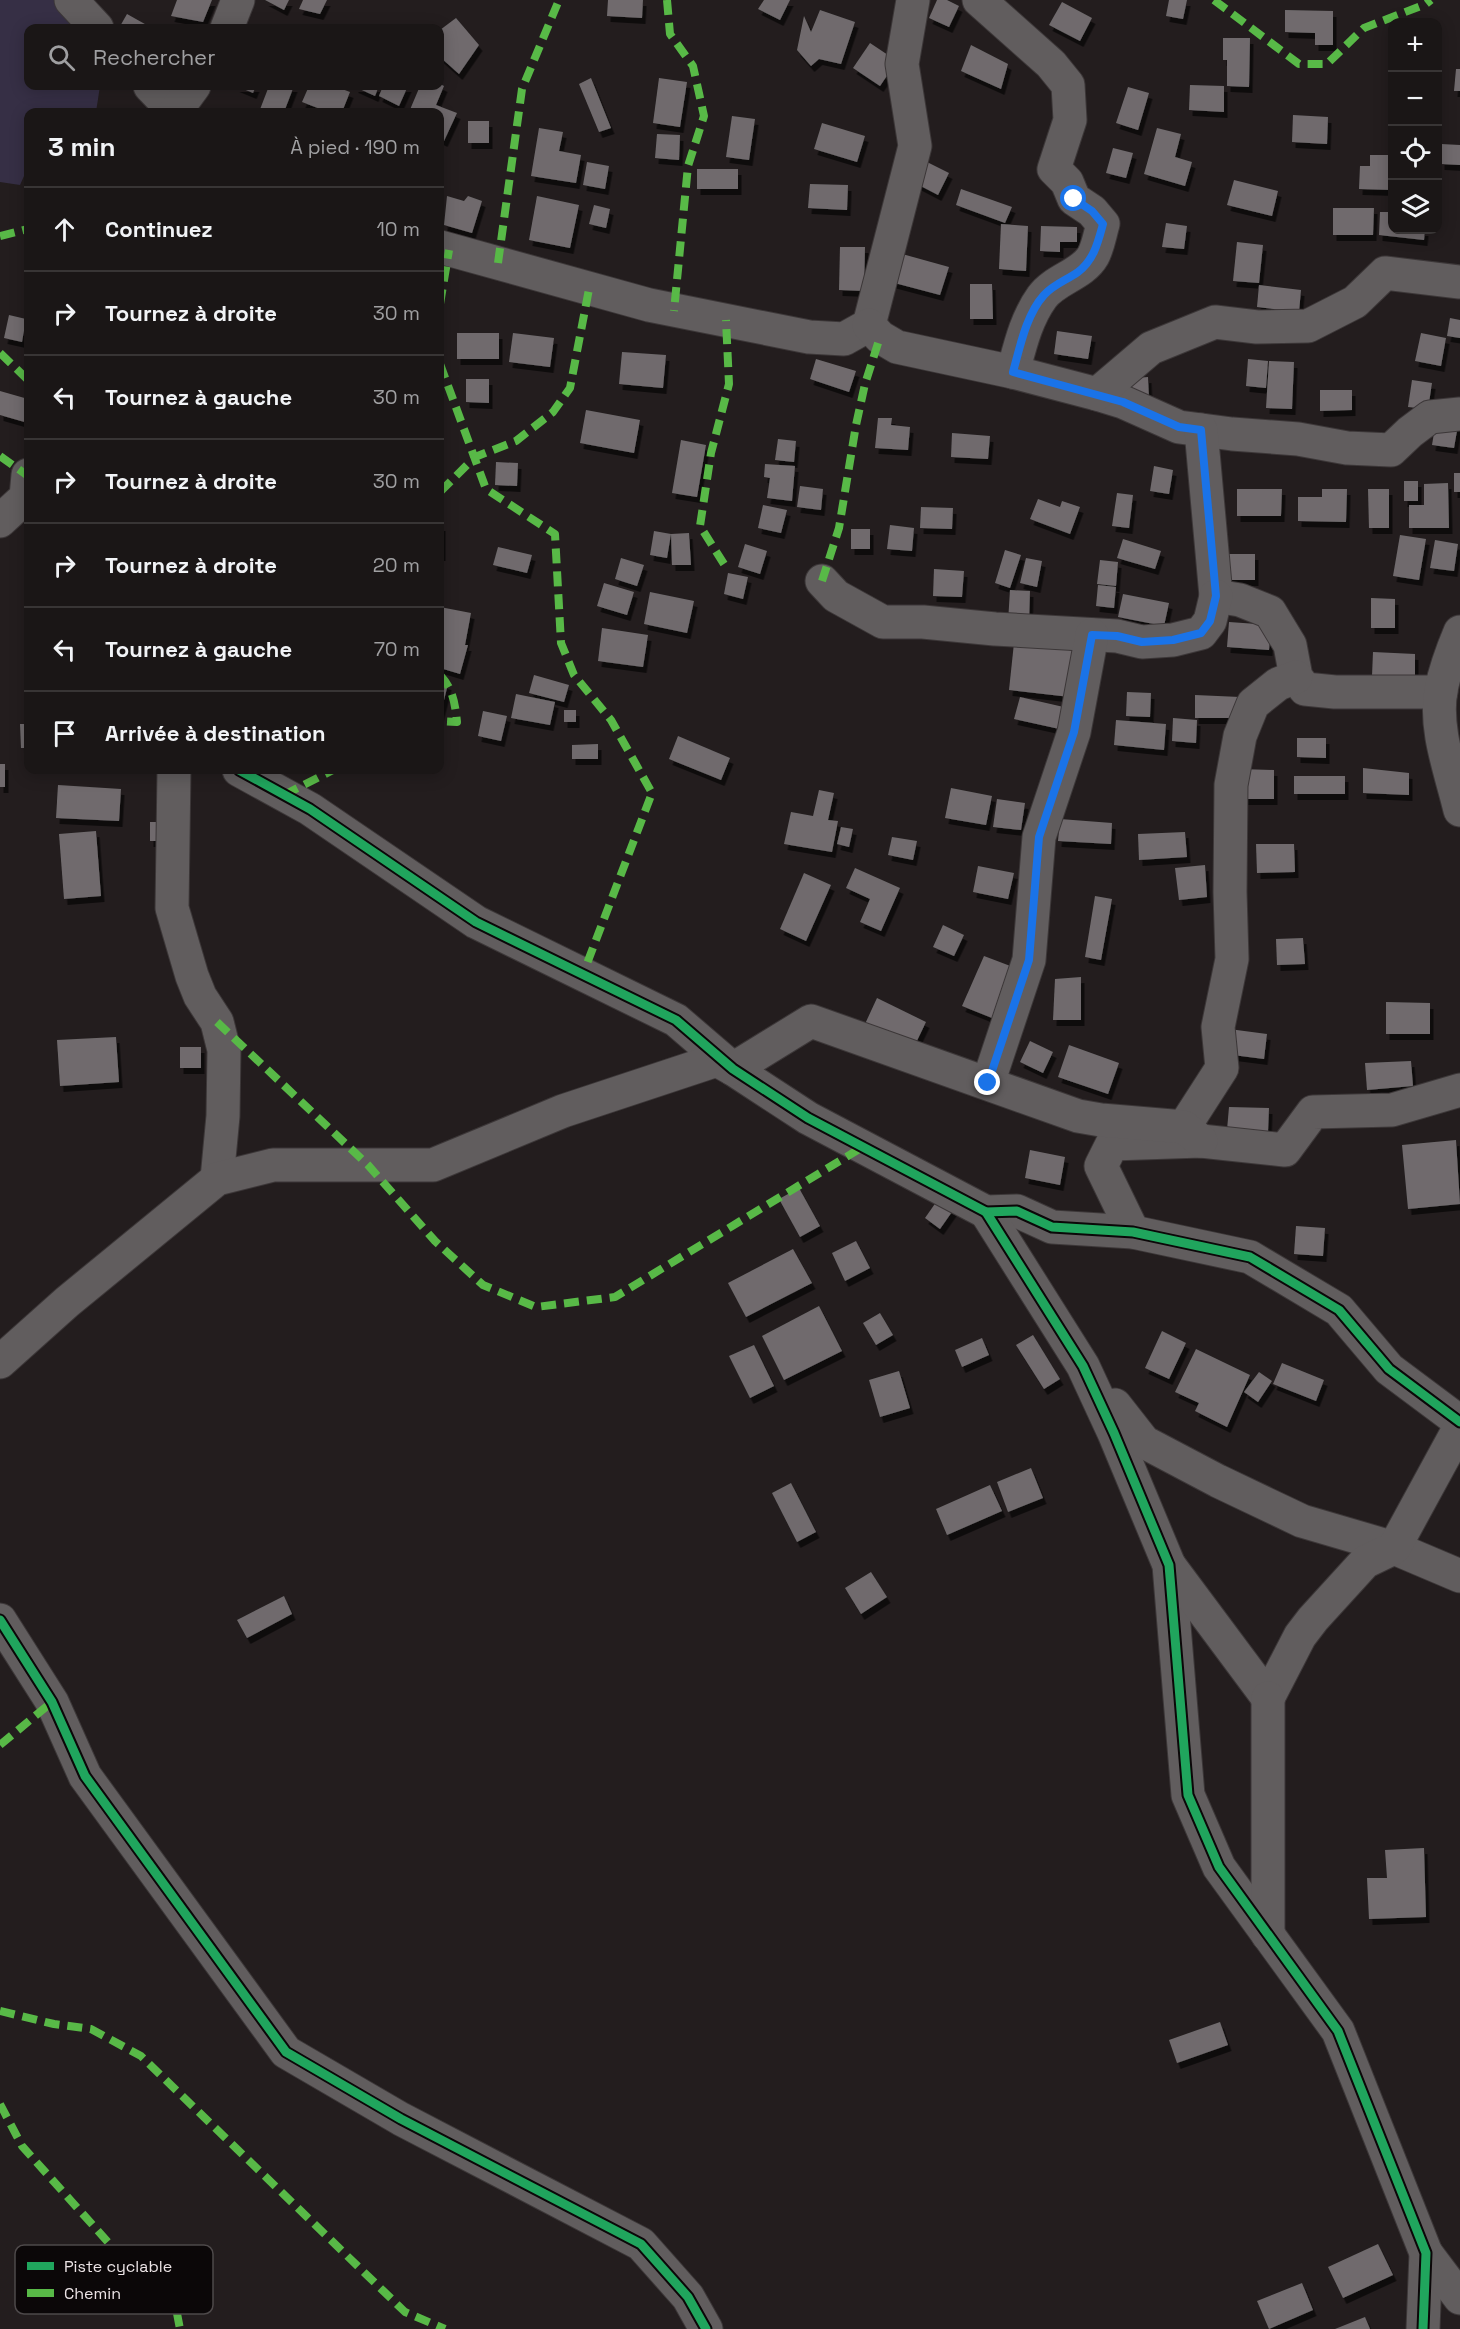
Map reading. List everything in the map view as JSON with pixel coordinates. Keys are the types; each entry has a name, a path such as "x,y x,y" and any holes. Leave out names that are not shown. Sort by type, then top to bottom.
{"street":[{"path":"71,0 93,24"},
{"path":"444,248 649,305 809,337 844,339 869,325 915,146 902,64 913,0"},
{"path":"980,0 1044,58 1068,85 1070,120 1054,169 1067,182 1074,199 1092,211 1103,224 1093,256 1078,272 1060,281 1043,296 1028,322 1013,372"},
{"path":"154,90 171,108"},
{"path":"178,108 191,90"},
{"path":"1096,394 1151,348 1215,322 1257,327 1308,326 1355,302 1385,273 1460,282"},
{"path":"869,325 880,337 897,347 1013,372 1096,394 1123,402 1179,427 1298,439 1347,448 1391,450 1430,417 1460,414"},
{"path":"822,581 836,596 883,622 923,622 1117,636 1142,642 1173,640 1201,633 1210,621 1216,596 1201,430"},
{"path":"0,521 24,499"},
{"path":"1216,596 1240,600 1270,612 1290,645 1296,677 1305,689 1335,692 1441,692"},
{"path":"1460,632 1441,692 1441,727 1460,810"},
{"path":"988,1083 1029,960 1039,837 1074,732 1092,635"},
{"path":"1192,1134 1222,1068 1218,1027 1232,959 1231,785 1239,736 1252,704 1278,684 1296,677"},
{"path":"174,774 172,908 192,976 200,996 217,1022 224,1050 223,1116 216,1179"},
{"path":"246,774 310,809 476,921 676,1020 733,1069"},
{"path":"733,1069 811,1021 1078,1116 1285,1150 1313,1112 1392,1110 1460,1090"},
{"path":"0,1362 67,1302 216,1179 273,1165 434,1165 563,1112 717,1060 808,1118 986,1212 1017,1211 1052,1227 1133,1232 1250,1257 1339,1311 1389,1369 1460,1422"},
{"path":"1133,1232 1101,1166 1112,1144 1192,1134"},
{"path":"986,1212 1083,1366 1144,1442 1302,1521 1394,1548 1460,1576"},
{"path":"1083,1366 1114,1433 1169,1565 1268,1698"},
{"path":"1268,1935 1268,1698 1300,1636 1313,1619 1365,1562 1394,1548 1460,1427"},
{"path":"1169,1565 1188,1796 1219,1867 1338,2031 1426,2253 1460,2298"},
{"path":"0,1620 52,1702 85,1776 286,2052 401,2119 641,2244 688,2296 706,2329"},
{"path":"1423,2329 1426,2253"}],"shaded area":[{"path":"0,0 57,0 78,24 24,24 24,90 99,90 97,108 24,108 24,176 20,185 0,182"}],"building":[{"path":"177,0 212,0 203,22 171,16"},
{"path":"265,0 289,0 284,10"},
{"path":"303,0 327,0 320,14 299,9"},
{"path":"608,0 643,0 642,18 607,16"},
{"path":"764,0 790,0 780,20 758,9"},
{"path":"937,0 947,0 959,6 949,27 929,18"},
{"path":"1169,0 1187,0 1183,19 1166,16"},
{"path":"1062,2 1092,18 1080,41 1049,25"},
{"path":"820,10 855,22 841,64 819,59 811,66 797,50 804,16 811,32"},
{"path":"1285,10 1333,11 1333,45 1315,45 1315,33 1285,32"},
{"path":"127,14 145,24 121,24"},
{"path":"456,18 479,45 459,74 444,61 444,27"},
{"path":"1223,38 1250,38 1249,87 1227,86 1227,60 1223,60"},
{"path":"870,43 897,61 880,86 853,68"},
{"path":"971,45 1008,64 1001,89 961,71"},
{"path":"1456,69 1460,69 1460,91 1454,91"},
{"path":"591,78 611,128 599,132 579,84"},
{"path":"659,78 687,82 680,127 653,123"},
{"path":"1190,85 1224,86 1224,112 1189,110"},
{"path":"1128,87 1149,93 1138,130 1116,123"},
{"path":"267,90 292,90 286,108 261,108"},
{"path":"307,90 350,92 344,108 318,108 302,102"},
{"path":"362,90 377,90 375,96"},
{"path":"381,90 406,90 399,106 379,96"},
{"path":"418,90 442,90 436,105 444,108 411,108"},
{"path":"444,108 457,113 444,141"},
{"path":"1293,115 1328,117 1327,144 1292,142"},
{"path":"732,116 755,119 749,160 726,157"},
{"path":"468,121 489,121 489,143 468,143"},
{"path":"822,123 865,136 857,162 814,149"},
{"path":"539,128 563,132 559,151 581,155 576,183 531,176"},
{"path":"1157,128 1181,134 1175,157 1192,162 1185,186 1144,174"},
{"path":"657,134 680,135 679,160 655,158"},
{"path":"1442,144 1460,145 1460,165 1442,164"},
{"path":"1113,148 1133,153 1126,178 1106,173"},
{"path":"1370,155 1388,155 1388,190 1359,189 1360,166 1370,166"},
{"path":"587,162 609,166 605,189 583,185"},
{"path":"927,162 949,173 938,195 915,183"},
{"path":"697,169 738,169 738,189 697,189"},
{"path":"1234,180 1278,191 1272,216 1227,205"},
{"path":"810,184 848,185 847,210 808,208"},
{"path":"961,189 1012,207 1005,223 956,205"},
{"path":"447,196 464,201 468,196 482,201 472,233 444,225"},
{"path":"537,196 579,205 570,248 529,240"},
{"path":"594,205 610,209 606,228 589,224"},
{"path":"1333,208 1374,208 1373,235 1333,235"},
{"path":"1380,212 1388,212 1388,234 1425,234 1424,240 1379,235"},
{"path":"1166,223 1187,226 1184,249 1162,247"},
{"path":"1001,224 1028,226 1026,271 999,269"},
{"path":"1041,226 1077,227 1077,242 1060,242 1060,252 1040,251"},
{"path":"1237,242 1263,245 1259,283 1233,281"},
{"path":"840,247 865,247 864,291 839,290"},
{"path":"895,252 949,267 940,295 887,281"},
{"path":"970,284 992,284 993,319 970,319"},
{"path":"1259,285 1301,290 1299,312 1257,307"},
{"path":"9,315 24,319 22,342 4,338"},
{"path":"1450,318 1460,320 1460,338 1447,336"},
{"path":"1057,331 1092,336 1088,359 1054,354"},
{"path":"457,333 499,333 499,359 457,359"},
{"path":"513,333 554,338 550,367 509,362"},
{"path":"1421,333 1446,338 1441,366 1415,361"},
{"path":"622,352 666,355 663,388 619,384"},
{"path":"816,359 856,371 849,392 810,379"},
{"path":"1248,359 1268,361 1266,388 1246,386"},
{"path":"1269,361 1294,362 1292,409 1266,408"},
{"path":"1148,377 1149,399 1123,400 1123,379"},
{"path":"466,379 489,379 489,403 466,402"},
{"path":"1412,380 1432,383 1428,409 1408,407"},
{"path":"1320,390 1352,390 1352,410 1320,411"},
{"path":"0,391 24,398 24,422 0,415"},
{"path":"586,410 640,420 634,453 580,443"},
{"path":"878,418 892,418 891,425 910,427 908,450 875,448"},
{"path":"1436,421 1458,425 1454,448 1432,445"},
{"path":"952,433 990,436 988,459 951,457"},
{"path":"778,439 796,441 794,462 775,460"},
{"path":"681,440 706,445 697,497 672,493"},
{"path":"496,462 518,463 517,486 495,485"},
{"path":"765,464 795,466 792,501 767,498 770,478 764,477"},
{"path":"1154,466 1173,470 1169,494 1150,491"},
{"path":"1454,473 1460,473 1460,492 1454,492"},
{"path":"1404,481 1418,481 1418,501 1404,501"},
{"path":"1448,483 1449,528 1409,528 1409,505 1424,505 1424,484"},
{"path":"800,486 823,489 821,510 797,507"},
{"path":"1237,489 1282,489 1281,516 1237,516"},
{"path":"1322,489 1347,489 1346,522 1298,521 1298,497 1322,497"},
{"path":"1368,489 1389,489 1389,528 1369,528"},
{"path":"1117,493 1133,495 1129,528 1112,526"},
{"path":"1038,499 1060,507 1062,501 1080,507 1070,534 1030,519"},
{"path":"763,505 787,510 781,533 758,528"},
{"path":"921,507 953,508 952,529 920,528"},
{"path":"890,525 914,528 912,551 887,549"},
{"path":"851,529 870,529 870,549 851,549"},
{"path":"654,531 671,534 667,558 650,555"},
{"path":"689,533 691,565 672,565 671,534"},
{"path":"1400,535 1426,539 1419,580 1393,576"},
{"path":"1123,539 1161,551 1155,569 1117,558"},
{"path":"1435,540 1458,544 1454,571 1430,568"},
{"path":"745,544 767,551 760,574 738,567"},
{"path":"498,547 532,555 527,573 493,565"},
{"path":"1005,550 1021,555 1010,588 995,583"},
{"path":"1227,554 1255,554 1255,580 1227,580"},
{"path":"621,558 644,565 637,586 615,579"},
{"path":"1026,558 1042,561 1037,587 1020,583"},
{"path":"1100,560 1118,562 1116,586 1097,584"},
{"path":"934,569 964,571 962,597 933,596"},
{"path":"728,573 748,577 743,599 724,594"},
{"path":"604,583 634,592 627,615 597,606"},
{"path":"1098,585 1116,587 1114,608 1096,606"},
{"path":"1010,590 1030,591 1029,622 1008,622"},
{"path":"650,592 694,601 687,633 644,624"},
{"path":"1123,594 1169,603 1164,626 1118,617"},
{"path":"1371,598 1395,599 1395,628 1371,628"},
{"path":"444,608 471,613 465,645 468,645 460,674 444,669"},
{"path":"1229,622 1271,625 1269,650 1227,647"},
{"path":"602,628 648,635 643,667 598,661"},
{"path":"1014,643 1076,651 1070,697 1009,690"},
{"path":"1373,652 1415,654 1415,678 1372,676"},
{"path":"534,675 569,685 564,702 529,693"},
{"path":"444,683 448,684 444,700"},
{"path":"1127,692 1151,693 1150,717 1126,716"},
{"path":"516,694 555,702 550,725 511,718"},
{"path":"1195,695 1240,697 1240,718 1195,718"},
{"path":"1020,697 1068,708 1064,730 1014,719"},
{"path":"564,710 576,710 576,722 564,722"},
{"path":"483,711 507,716 501,741 478,736"},
{"path":"1173,718 1197,720 1196,743 1172,741"},
{"path":"1116,720 1166,724 1164,750 1114,745"},
{"path":"20,724 24,724 24,748 21,748"},
{"path":"678,736 730,758 721,780 669,759"},
{"path":"1297,738 1326,738 1326,758 1297,757"},
{"path":"598,744 598,759 572,759 572,745"},
{"path":"0,764 5,764 5,787 0,787"},
{"path":"1363,768 1409,773 1409,795 1363,793"},
{"path":"1240,769 1274,770 1274,799 1240,799"},
{"path":"1294,776 1345,776 1345,794 1294,794"},
{"path":"58,785 121,789 119,821 56,818"},
{"path":"951,788 992,796 986,825 945,818"},
{"path":"819,790 834,793 828,820 838,821 832,852 784,844 791,812 813,816"},
{"path":"997,799 1025,803 1021,830 993,827"},
{"path":"1060,819 1112,823 1111,844 1058,841"},
{"path":"150,822 165,822 165,841 150,841"},
{"path":"841,827 853,829 849,847 837,844"},
{"path":"96,831 101,896 64,899 59,834"},
{"path":"1185,832 1187,857 1139,860 1138,834"},
{"path":"892,837 917,841 913,860 888,855"},
{"path":"1256,844 1294,844 1295,872 1257,873"},
{"path":"1205,865 1207,897 1179,900 1175,868"},
{"path":"978,866 1014,873 1008,899 973,892"},
{"path":"855,868 900,888 881,931 860,922 870,899 846,888"},
{"path":"804,873 831,885 806,941 780,929"},
{"path":"1095,896 1112,899 1101,960 1085,957"},
{"path":"943,925 964,935 954,956 933,947"},
{"path":"1303,938 1305,964 1277,965 1276,939"},
{"path":"984,956 1013,967 992,1018 962,1006"},
{"path":"1081,977 1081,1020 1053,1020 1055,979"},
{"path":"877,998 926,1022 914,1047 865,1024"},
{"path":"1386,1002 1430,1003 1430,1034 1386,1034"},
{"path":"1229,1029 1267,1034 1264,1059 1225,1054"},
{"path":"116,1037 119,1082 60,1086 57,1040"},
{"path":"1030,1041 1053,1052 1043,1073 1020,1062"},
{"path":"1069,1045 1119,1063 1108,1094 1058,1077"},
{"path":"180,1047 201,1047 201,1068 180,1068"},
{"path":"1411,1061 1413,1086 1367,1090 1365,1063"},
{"path":"1229,1107 1269,1108 1268,1132 1227,1130"},
{"path":"1456,1140 1460,1204 1408,1209 1402,1145"},
{"path":"1030,1150 1065,1157 1060,1185 1025,1178"},
{"path":"799,1188 820,1226 800,1237 779,1199"},
{"path":"939,1198 954,1209 940,1229 925,1218"},
{"path":"1296,1226 1325,1228 1323,1256 1294,1254"},
{"path":"856,1241 870,1268 845,1281 832,1253"},
{"path":"793,1249 812,1283 746,1317 728,1283"},
{"path":"819,1306 842,1351 784,1380 762,1336"},
{"path":"880,1313 893,1335 876,1345 863,1323"},
{"path":"1162,1331 1186,1343 1169,1379 1145,1368"},
{"path":"1033,1335 1060,1379 1044,1389 1016,1345"},
{"path":"982,1338 989,1355 962,1367 955,1350"},
{"path":"754,1345 774,1386 750,1398 729,1356"},
{"path":"1196,1349 1250,1375 1227,1427 1195,1411 1199,1403 1175,1392"},
{"path":"1282,1363 1324,1380 1316,1401 1273,1384"},
{"path":"899,1371 910,1408 880,1417 869,1380"},
{"path":"1259,1372 1272,1381 1258,1402 1244,1392"},
{"path":"1031,1468 1043,1498 1008,1512 997,1482"},
{"path":"791,1483 816,1532 797,1542 772,1493"},
{"path":"990,1485 1002,1511 947,1535 936,1509"},
{"path":"871,1572 887,1597 861,1614 845,1588"},
{"path":"284,1596 292,1614 247,1638 237,1620"},
{"path":"1424,1848 1426,1917 1369,1919 1367,1878 1387,1878 1385,1850"},
{"path":"1220,2022 1228,2045 1177,2063 1169,2040"},
{"path":"1378,2244 1393,2275 1343,2298 1328,2267"},
{"path":"1302,2283 1313,2310 1269,2329 1257,2301"},
{"path":"1365,2317 1370,2329 1335,2329"}],"marked path":[{"path":"498,263 522,89 559,0"},
{"path":"667,0 670,34 693,66 704,116 688,166 674,311"},
{"path":"1214,0 1299,64 1327,64 1364,28 1431,0"},
{"path":"0,236 24,230"},
{"path":"444,280 449,250"},
{"path":"444,488 475,457 516,441 553,412 570,388 589,289"},
{"path":"724,564 700,526 711,453 729,384 726,320"},
{"path":"822,581 839,528 856,425 865,384 880,337"},
{"path":"0,353 24,376"},
{"path":"444,375 486,489 555,534 561,643 574,675 611,720 652,793 583,974"},
{"path":"0,456 24,473"},
{"path":"444,680 453,697 457,722 444,721"},
{"path":"284,795 325,774"},
{"path":"217,1022 368,1165 435,1241 483,1285 536,1307 615,1297 861,1148"},
{"path":"0,1745 52,1702"},
{"path":"0,2011 54,2024 91,2029 141,2056 405,2312 445,2329"},
{"path":"0,2104 22,2146 111,2245"},
{"path":"177,2314 180,2329"}],"cycle path":[{"path":"246,774 310,809 476,922 676,1020 733,1069 808,1118 986,1212 1017,1211 1052,1227 1133,1232 1250,1257 1339,1310 1389,1369 1460,1422"},
{"path":"986,1212 1083,1366 1114,1433 1169,1565 1188,1795 1219,1867 1338,2031 1426,2253 1423,2329"},
{"path":"0,1620 52,1702 85,1776 286,2052 401,2119 641,2244 688,2297 706,2329"}],"route":[{"path":"988,1083 1029,960 1039,837 1074,732 1092,635 1117,636 1142,642 1173,640 1201,633 1210,621 1216,596 1201,430 1179,427 1123,402 1013,372 1028,322 1043,296 1060,281 1078,272 1093,256 1103,224 1092,211 1074,199"}]}
